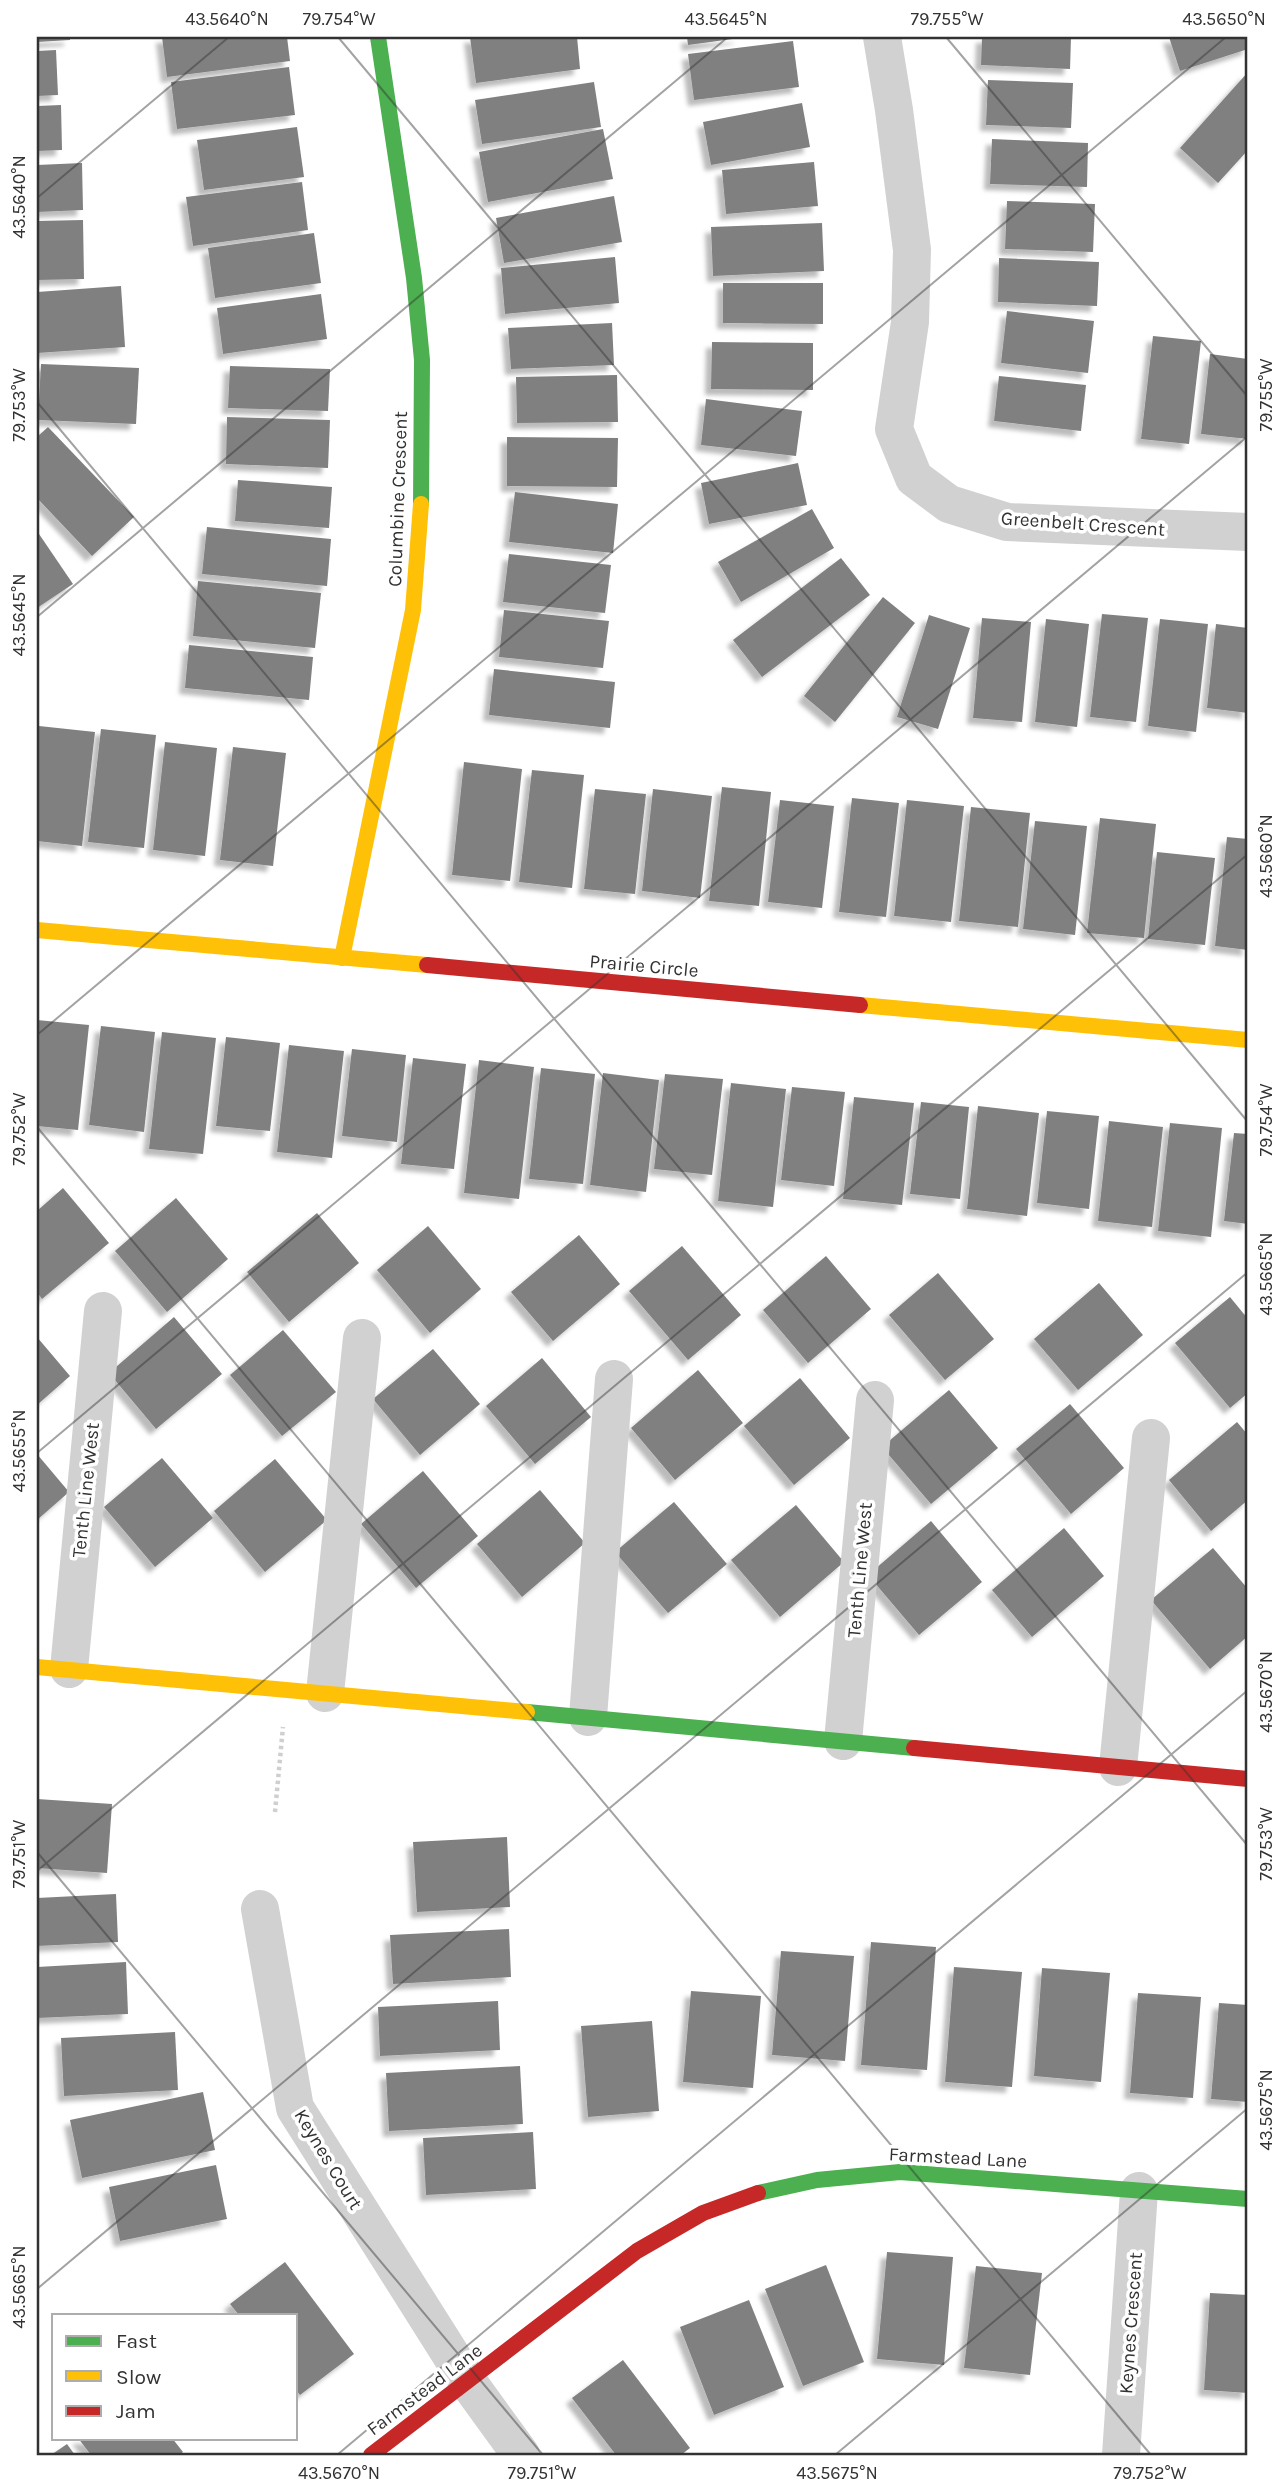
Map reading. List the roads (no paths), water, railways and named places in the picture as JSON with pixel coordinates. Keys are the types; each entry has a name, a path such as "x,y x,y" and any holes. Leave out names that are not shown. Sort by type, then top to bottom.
{"street":[{"name":"Columbine Crescent","path":"342,958 403,666 421,524 422,360 414,278 378,37"},
{"name":"Greenbelt Crescent","path":"882,37 912,250 909,322 894,429 914,478 949,505 1007,522 1248,532"},
{"name":"Prairie Circle","path":"37,930 1248,1040"},
{"name":"Tenth Line West","path":"103,1311 53,1668 1248,1779"},
{"path":"325,1693 362,1338"},
{"path":"589,1717 614,1379"},
{"name":"Tenth Line West","path":"843,1741 875,1400"},
{"path":"1118,1767 1151,1438"},
{"name":"Keynes Court","path":"260,1909 295,2108 468,2382"},
{"name":"Farmstead Lane","path":"372,2455 637,2251 703,2213 754,2194 817,2180 900,2172 1248,2199"},
{"name":"Keynes Crescent","path":"1121,2455 1139,2191"},
{"path":"468,2382 521,2455"}]}
